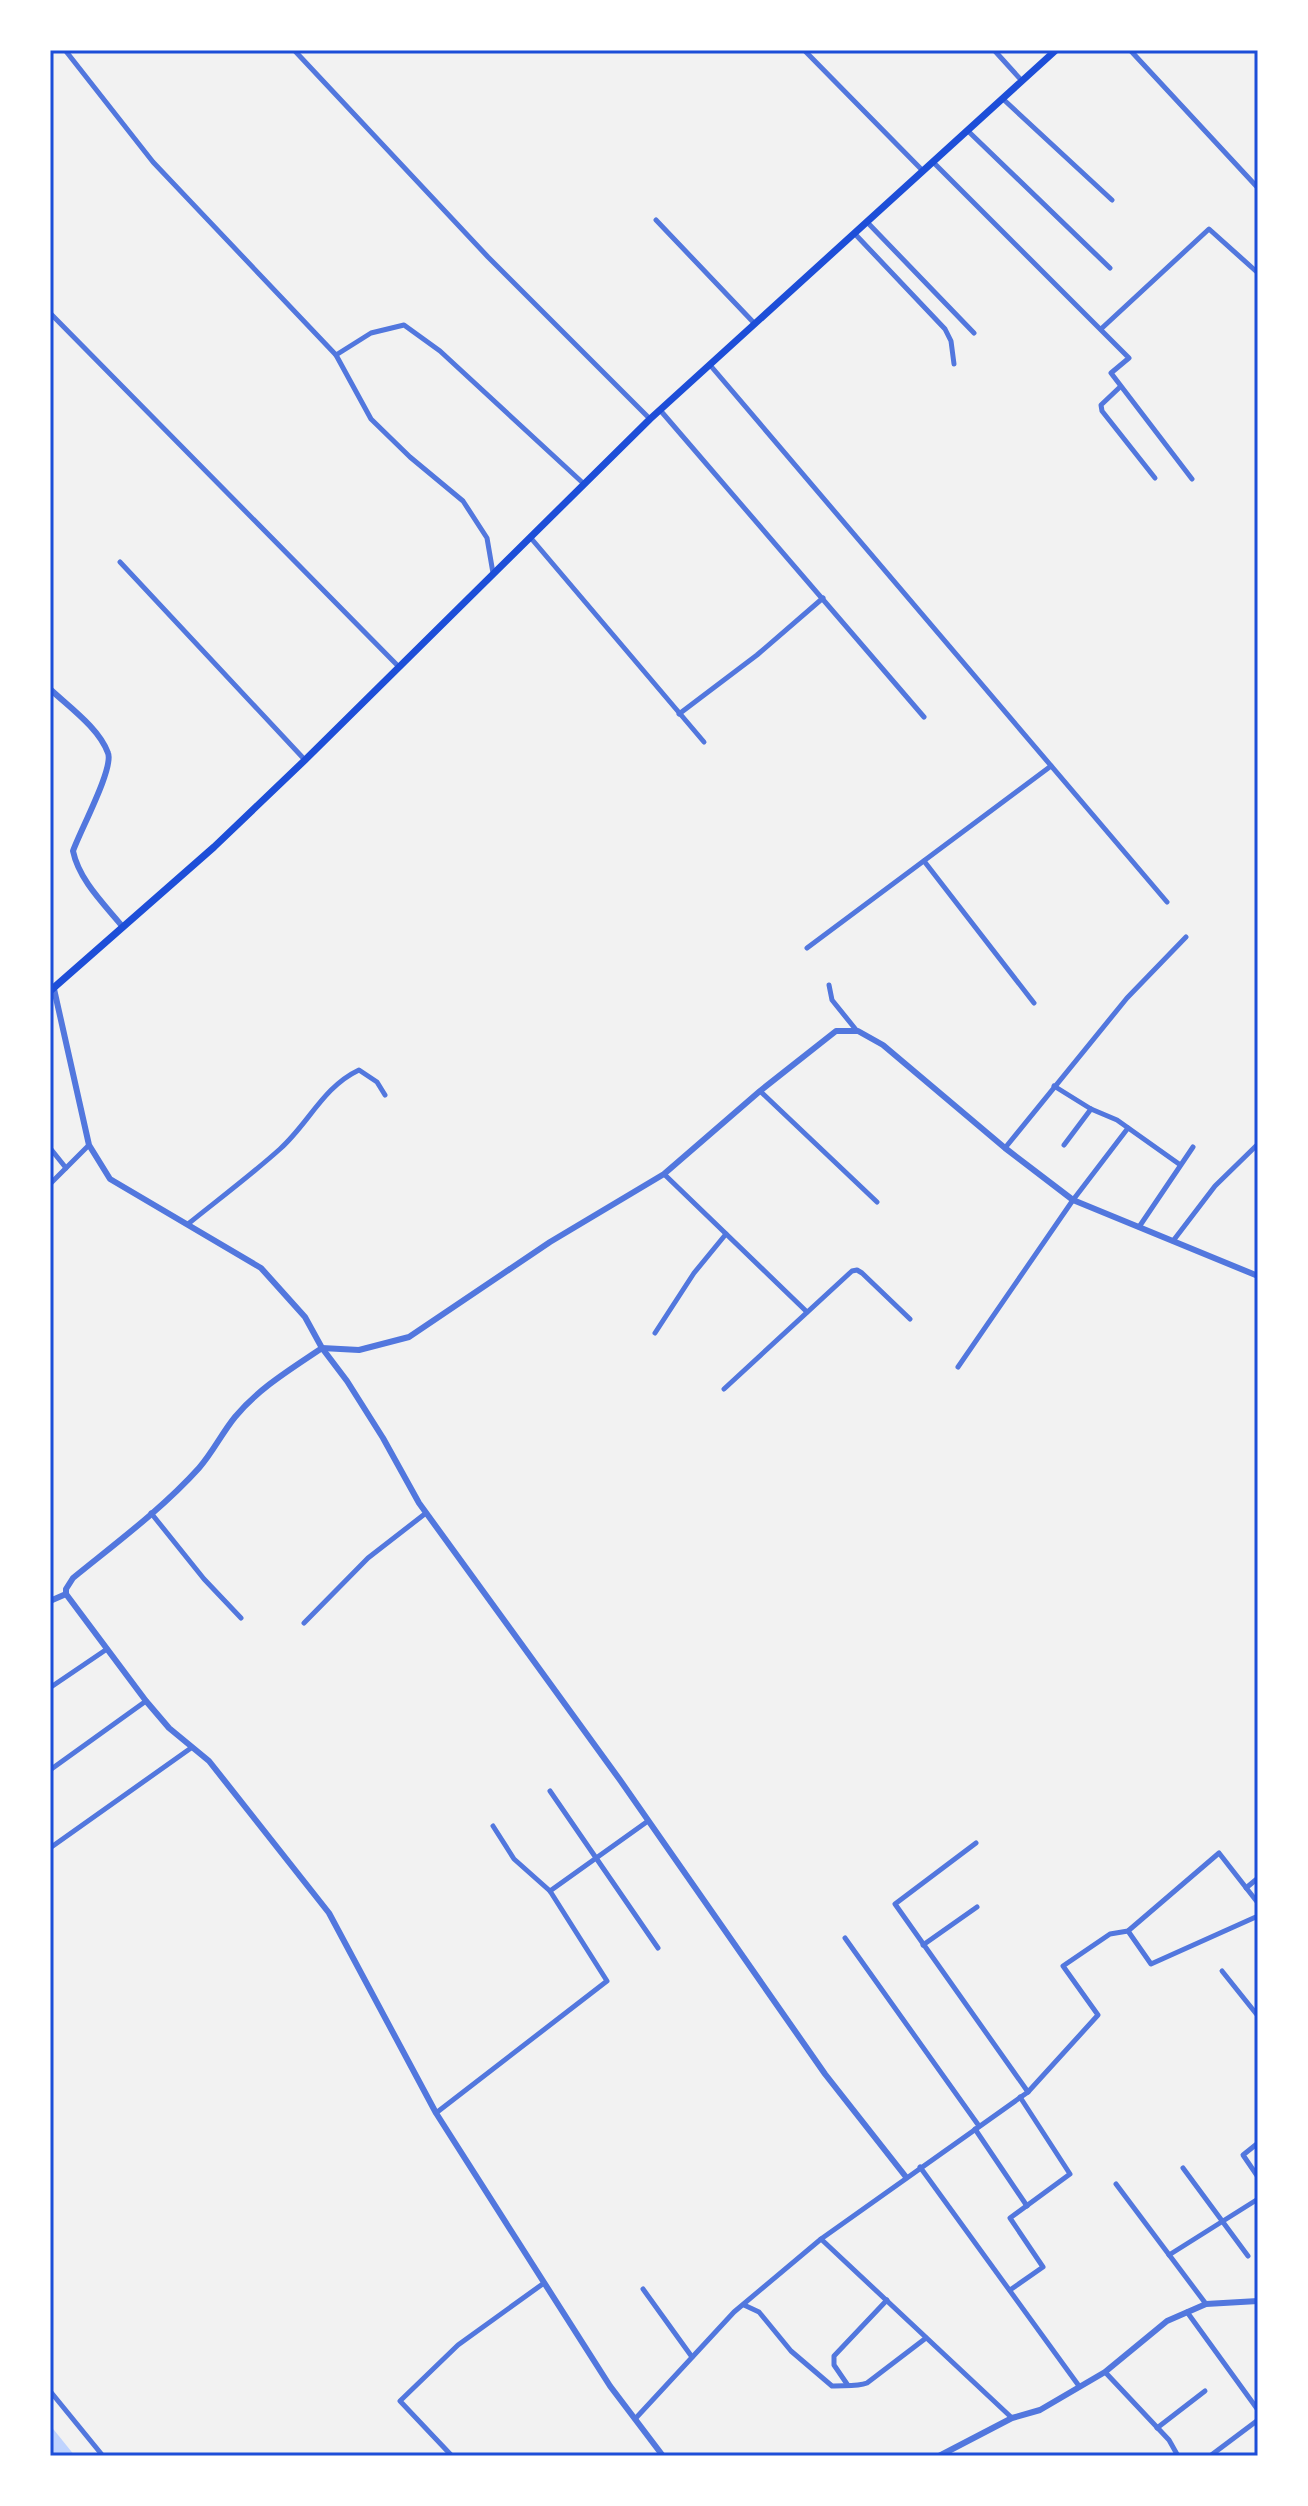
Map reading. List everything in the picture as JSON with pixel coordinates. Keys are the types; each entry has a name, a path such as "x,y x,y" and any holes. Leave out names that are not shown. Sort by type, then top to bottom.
{"main road":[{"path":"52,990 214,847 650,419 1056,50"}],"street":[{"path":"65,50 153,162 336,355 371,419 410,457 463,501 487,538 493,573"},
{"path":"294,50 488,257 650,419"},
{"path":"804,50 923,171"},
{"path":"994,50 1022,81"},
{"path":"1130,50 1258,188"},
{"path":"1003,99 1112,200"},
{"path":"968,131 1110,268"},
{"path":"933,162 1129,358 1111,373 1192,479"},
{"path":"656,220 755,325"},
{"path":"867,222 974,333"},
{"path":"1101,329 1209,229 1258,273"},
{"path":"855,234 945,329 951,341 954,364"},
{"path":"50,313 399,667"},
{"path":"336,355 371,333 404,325 440,351 584,484"},
{"path":"710,365 1167,902"},
{"path":"1120,387 1101,405 1102,411 1155,478"},
{"path":"660,410 924,717"},
{"path":"530,537 704,742"},
{"path":"120,562 305,760"},
{"path":"679,714 757,655 823,598"},
{"path":"50,689 97,735 109,755 108,771 73,851 88,883 122,926"},
{"path":"807,948 1051,766"},
{"path":"924,861 1034,1003"},
{"path":"1005,1148 1127,998 1186,937"},
{"path":"829,985 832,1000 858,1031 883,1045 1005,1148 1073,1200 1258,1276"},
{"path":"52,990 89,1145 110,1179 261,1268 305,1317 426,1513 825,2074 906,2177"},
{"path":"663,2456 610,2386 436,2113 329,1913 209,1761 169,1728 146,1701 66,1594 66,1589 73,1578 199,1468 234,1419 269,1384 322,1348 359,1350 409,1337 550,1242 664,1174 760,1091 836,1031 858,1031"},
{"path":"188,1224 283,1147 330,1088 345,1076 359,1070 377,1082 385,1095"},
{"path":"1054,1086 1128,1128 1179,1164"},
{"path":"760,1091 877,1202"},
{"path":"1064,1145 1091,1109"},
{"path":"958,1367 1073,1200 1128,1128"},
{"path":"1173,1241 1215,1186 1258,1144"},
{"path":"50,1184 89,1145"},
{"path":"1139,1227 1193,1147"},
{"path":"50,1148 66,1168"},
{"path":"664,1174 807,1312"},
{"path":"655,1333 694,1273 726,1234"},
{"path":"724,1389 852,1271 857,1270 910,1319"},
{"path":"151,1513 179,1544 204,1579 241,1618"},
{"path":"304,1623 368,1558 426,1513"},
{"path":"50,1601 66,1594"},
{"path":"50,1685 108,1649"},
{"path":"50,1770 146,1701"},
{"path":"50,1848 191,1748"},
{"path":"550,1791 658,1948"},
{"path":"550,1891 648,1821"},
{"path":"436,2113 607,1981 550,1891 514,1859 493,1826"},
{"path":"976,1843 895,1904 1028,2092"},
{"path":"635,2419 743,2305 821,2239 1028,2092 1098,2015 1063,1966 1110,1934 1128,1931 1219,1853 1258,1903"},
{"path":"1246,1888 1258,1878"},
{"path":"923,1945 977,1907"},
{"path":"1128,1931 1151,1964 1258,1916"},
{"path":"845,1938 977,2127 1027,2206"},
{"path":"1222,1971 1255,2007 1258,2016"},
{"path":"1010,2290 1043,2267 1010,2218 1070,2174 1020,2097"},
{"path":"1258,2143 1243,2155 1258,2177"},
{"path":"920,2167 1079,2386"},
{"path":"1183,2168 1248,2256"},
{"path":"1116,2184 1206,2304"},
{"path":"1169,2255 1258,2199"},
{"path":"821,2239 1012,2418"},
{"path":"452,2456 400,2401 458,2345 544,2283"},
{"path":"643,2289 692,2357"},
{"path":"847,2384 834,2365 834,2356 887,2300"},
{"path":"939,2456 1012,2418 1040,2410 1105,2372 1167,2321 1206,2304 1258,2301"},
{"path":"743,2305 759,2312 791,2351 832,2386 867,2383 926,2338"},
{"path":"1187,2312 1258,2410"},
{"path":"1105,2372 1169,2440 1178,2456"},
{"path":"50,2391 103,2456"},
{"path":"1157,2428 1205,2391"},
{"path":"1210,2456 1258,2420"}],"water":[{"path":"50,2425 75,2456 50,2456"}]}
